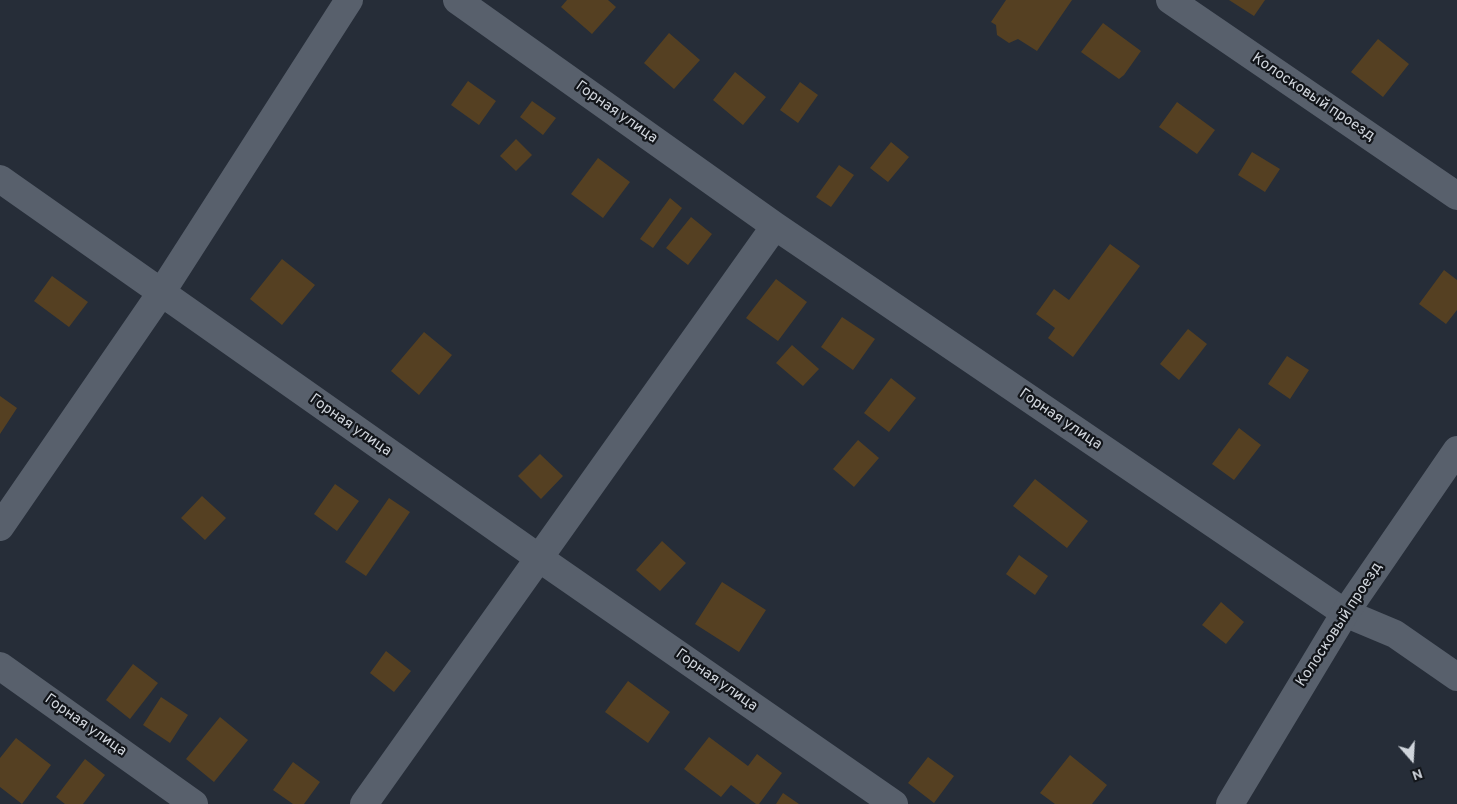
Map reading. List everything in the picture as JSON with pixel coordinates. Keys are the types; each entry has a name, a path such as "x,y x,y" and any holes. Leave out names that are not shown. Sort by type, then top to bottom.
{"street":[{"path":"0,527 161,293 349,0"},
{"name":"Горная улица","path":"457,0 775,226 1345,613 1395,634 1457,677"},
{"name":"Колосковый проезд","path":"1170,0 1457,196"},
{"name":"Горная улица","path":"0,179 539,558 894,804"},
{"path":"364,804 775,226"},
{"name":"Колосковый проезд","path":"1230,804 1345,613 1457,450"},
{"name":"Горная улица","path":"0,666 194,804"}],"building":[{"path":"567,0 608,0 616,7 592,34 561,7"},
{"path":"1006,0 1072,0 1037,51 1018,39 1009,43 997,35 996,25 991,22"},
{"path":"1229,0 1265,0 1254,16"},
{"path":"1103,23 1141,51 1119,79 1081,52"},
{"path":"669,33 700,60 674,89 644,63"},
{"path":"1378,39 1409,64 1383,97 1351,72"},
{"path":"735,72 766,97 743,125 713,100"},
{"path":"468,81 496,101 479,125 451,105"},
{"path":"800,82 818,95 798,123 780,110"},
{"path":"532,101 556,118 543,135 520,117"},
{"path":"1177,102 1215,130 1197,154 1159,127"},
{"path":"516,139 532,155 516,171 500,156"},
{"path":"891,142 909,157 888,182 870,168"},
{"path":"1252,152 1280,169 1265,192 1238,175"},
{"path":"598,158 630,182 603,218 571,194"},
{"path":"839,165 854,175 831,207 816,197"},
{"path":"670,198 682,208 653,248 640,239"},
{"path":"691,217 712,234 688,265 666,248"},
{"path":"1110,244 1140,266 1073,357 1048,338 1055,328 1036,314 1054,289 1069,300"},
{"path":"282,259 315,285 282,325 250,299"},
{"path":"1444,270 1457,280 1457,310 1446,324 1419,304"},
{"path":"52,276 88,302 69,327 34,301"},
{"path":"776,279 807,302 778,341 746,318"},
{"path":"842,317 875,339 853,370 821,347"},
{"path":"1188,329 1207,344 1179,380 1160,364"},
{"path":"424,332 452,355 419,395 391,371"},
{"path":"792,345 819,369 803,386 776,363"},
{"path":"1287,356 1309,370 1290,399 1268,384"},
{"path":"891,378 916,398 889,432 864,413"},
{"path":"0,396 17,408 0,434"},
{"path":"1239,428 1261,445 1234,480 1212,464"},
{"path":"858,440 879,458 854,487 833,469"},
{"path":"540,454 563,476 541,499 518,476"},
{"path":"1035,479 1088,521 1067,548 1013,506"},
{"path":"335,484 359,501 337,531 314,514"},
{"path":"202,496 226,518 205,540 181,518"},
{"path":"389,498 410,512 366,576 345,562"},
{"path":"662,541 686,563 660,591 636,570"},
{"path":"1019,555 1048,576 1035,595 1006,574"},
{"path":"722,582 766,610 739,652 695,624"},
{"path":"1221,602 1244,622 1226,644 1202,625"},
{"path":"386,651 411,671 394,692 370,673"},
{"path":"133,664 158,683 130,719 106,700"},
{"path":"628,681 670,712 648,743 605,712"},
{"path":"161,697 188,715 170,743 143,725"},
{"path":"220,717 248,740 214,782 186,759"},
{"path":"709,737 748,766 757,754 782,773 759,804 756,804 731,785 721,797 684,769"},
{"path":"16,738 51,765 22,804 0,787 0,758"},
{"path":"1070,755 1107,785 1092,804 1055,804 1040,793"},
{"path":"928,757 954,776 934,803 908,783"},
{"path":"85,759 105,775 83,804 65,804 56,797"},
{"path":"293,762 320,782 304,804 293,804 273,790"},
{"path":"783,793 799,804 776,804"}]}
